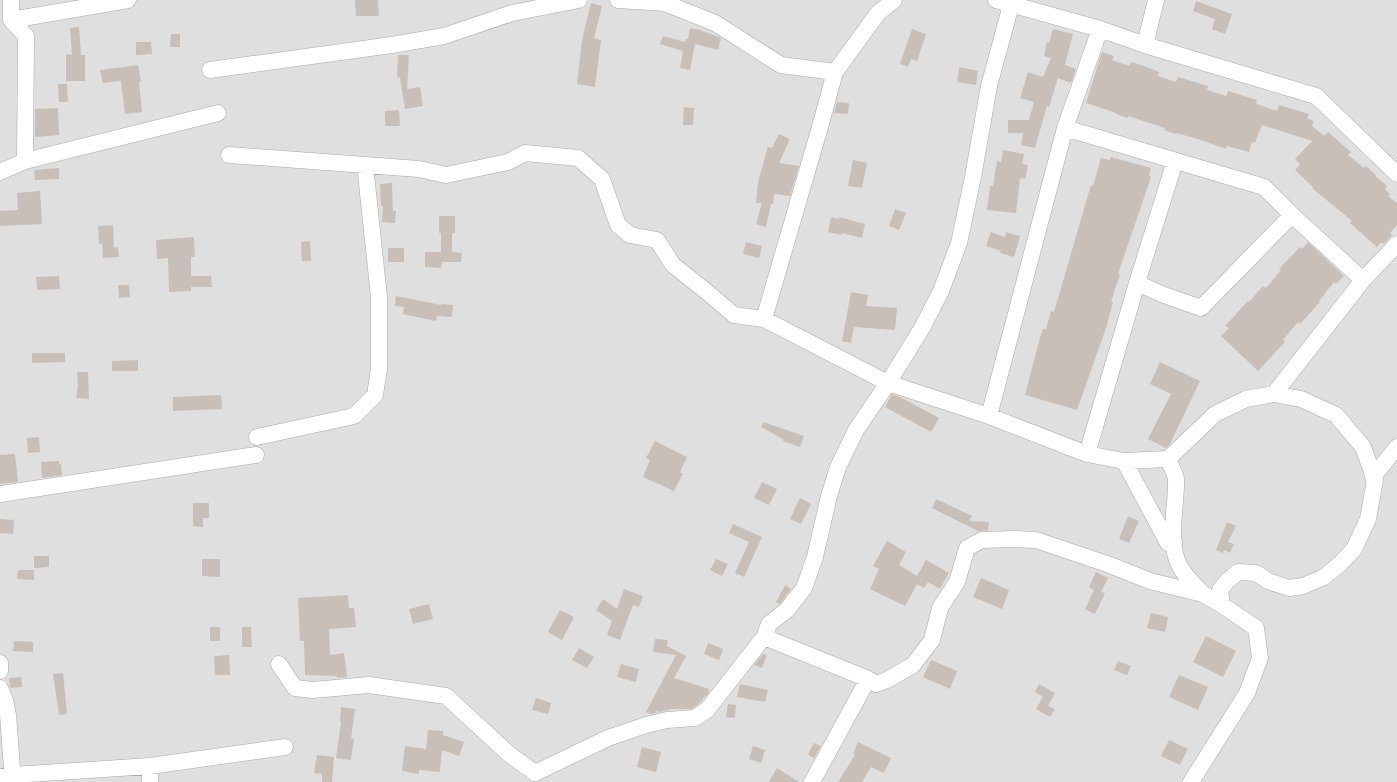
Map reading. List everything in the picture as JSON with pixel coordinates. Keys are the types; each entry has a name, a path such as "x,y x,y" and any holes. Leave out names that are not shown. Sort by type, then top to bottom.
{"street":[{"path":"11,0 11,20 26,36 25,162"},
{"path":"11,20 128,0"},
{"path":"210,70 392,45 444,36 512,14 579,0"},
{"path":"618,0 665,2 715,23 782,65 835,72"},
{"path":"764,319 835,72 878,13 894,0"},
{"path":"1145,45 1156,0"},
{"path":"279,664 295,688 313,690 369,685 446,696 509,754 535,773 608,738 646,725 695,718 707,710 764,636 769,624 787,610 804,588 815,557 829,496 838,467 856,430 888,383 922,328 941,291 959,243 973,177 1004,2 1100,29 1145,45 1316,96 1397,174"},
{"path":"989,416 1065,128 1100,29"},
{"path":"0,172 25,162 218,112"},
{"path":"1065,128 1264,187 1292,216 1363,280"},
{"path":"230,155 419,169 446,175 508,162 526,153 578,158 602,179 618,225 630,235 658,240 673,265 734,316 764,319 888,383 989,416 1087,454 1124,461 1168,459 1215,414 1246,399 1274,394 1301,399 1336,415 1363,447 1375,480 1368,519 1354,548 1340,564 1324,577 1303,586 1289,588 1268,581 1256,573 1238,572 1227,581 1220,590 1222,605"},
{"path":"1087,454 1137,283 1175,161"},
{"path":"257,437 354,416 375,395 378,369 379,297 364,165"},
{"path":"1137,283 1164,295 1201,308 1292,216"},
{"path":"1274,394 1363,280 1397,244"},
{"path":"1373,478 1397,447"},
{"path":"0,494 256,455"},
{"path":"1168,459 1176,477 1173,512 1174,542 1177,560 1186,575 1203,594"},
{"path":"1124,461 1168,543 1174,542"},
{"path":"764,636 868,679 876,684 887,680 913,665 932,640 940,608 957,582 967,548 982,540 1036,540 1110,565 1150,581 1203,594 1256,628 1260,658 1247,693 1191,782"},
{"path":"0,663 0,671"},
{"path":"812,782 868,679"},
{"path":"0,688 5,700 8,715 9,778 150,774 285,747"}],"shaded area":[{"path":"0,0 1397,0 1397,782 0,782"}],"building":[{"path":"355,0 378,0 379,16 356,16"},
{"path":"1196,1 1232,14 1225,34 1212,29 1215,19 1193,11"},
{"path":"591,3 602,6 594,38 601,40 595,87 577,84 582,40"},
{"path":"79,27 81,55 85,55 85,81 66,81 66,54 72,55 70,28"},
{"path":"690,28 721,38 718,50 695,44 690,70 680,68 683,51 660,44 663,36 685,42 686,39 688,39"},
{"path":"912,29 926,34 917,61 911,59 908,67 900,64"},
{"path":"1053,29 1073,34 1065,65 1076,69 1071,83 1058,78 1049,107 1047,106 1035,148 1021,145 1023,133 1008,133 1008,120 1029,120 1034,102 1020,98 1028,72 1043,77 1051,58 1044,56 1047,42 1049,43"},
{"path":"171,34 180,34 180,47 170,47"},
{"path":"136,42 151,42 152,54 136,55"},
{"path":"1102,52 1114,56 1112,60 1129,66 1131,62 1144,66 1159,72 1158,76 1176,82 1178,77 1208,86 1207,90 1226,96 1228,91 1257,100 1256,104 1277,111 1279,105 1309,114 1307,118 1314,121 1312,126 1324,136 1328,132 1351,152 1348,155 1364,168 1366,166 1387,186 1385,189 1390,194 1388,196 1397,203 1397,225 1390,233 1392,235 1384,244 1381,242 1377,247 1350,223 1352,221 1312,188 1313,187 1295,170 1300,164 1295,159 1312,141 1262,125 1255,143 1252,142 1249,152 1227,146 1226,149 1198,139 1176,134 1164,130 1165,128 1128,116 1128,118 1086,103"},
{"path":"398,55 409,55 407,89 420,87 423,106 405,109 400,78 397,77"},
{"path":"138,65 141,81 139,82 142,112 125,114 121,81 103,83 100,70"},
{"path":"959,67 978,71 976,85 957,82"},
{"path":"58,84 67,84 68,102 59,102"},
{"path":"837,102 849,103 848,114 834,113"},
{"path":"684,107 694,108 693,125 683,125"},
{"path":"58,108 59,135 35,137 35,109"},
{"path":"399,110 400,126 385,126 385,111"},
{"path":"779,134 790,139 779,163 799,166 790,196 774,194 773,204 771,204 766,227 756,224 762,203 756,203 758,182 768,147 772,148"},
{"path":"1003,150 1024,154 1022,164 1028,165 1025,179 1020,178 1016,213 987,210 990,186 993,186 997,161 1001,162"},
{"path":"1111,157 1151,168 1149,176 1151,177 1118,274 1120,274 1111,302 1113,302 1106,328 1077,410 1025,395 1041,334 1043,329 1046,329 1051,311 1054,312 1091,185 1093,186 1101,158 1110,160"},
{"path":"853,160 867,163 862,188 848,186"},
{"path":"59,168 59,179 35,180 34,170"},
{"path":"392,183 393,211 396,211 395,223 382,222 383,206 381,206 380,184"},
{"path":"40,191 42,224 0,226 0,211 18,210 17,193"},
{"path":"895,209 906,213 899,230 889,226"},
{"path":"439,216 455,216 455,233 452,233 452,252 462,253 461,262 442,262 441,268 425,267 425,252 441,252"},
{"path":"831,217 839,219 839,217 865,224 862,238 842,233 842,235 828,232"},
{"path":"113,225 114,248 118,247 119,257 103,258 102,244 99,244 98,226"},
{"path":"991,232 1005,237 1006,232 1020,236 1014,257 1000,253 1001,251 986,246"},
{"path":"194,237 195,257 191,257 191,276 211,276 212,287 191,287 191,291 169,292 168,258 157,259 156,240"},
{"path":"310,241 311,261 302,261 301,242"},
{"path":"746,242 762,246 759,258 743,254"},
{"path":"1308,242 1344,276 1336,284 1334,282 1319,301 1320,302 1300,324 1298,322 1283,340 1285,342 1258,371 1221,336 1229,328 1225,326 1248,301 1249,302 1263,286 1266,288 1281,270 1279,269 1300,247 1302,249"},
{"path":"388,248 404,248 404,262 388,262"},
{"path":"59,276 60,289 37,290 36,277"},
{"path":"118,285 129,285 130,297 119,298"},
{"path":"851,292 868,295 866,306 897,308 895,330 854,327 851,343 842,341"},
{"path":"396,296 441,305 453,305 452,317 437,316 436,321 403,314 404,307 395,306"},
{"path":"32,353 65,353 65,362 32,363"},
{"path":"138,360 138,371 112,371 112,361"},
{"path":"1160,362 1200,381 1170,444 1166,448 1148,439 1171,394 1150,384"},
{"path":"77,372 88,372 89,399 76,398 78,386"},
{"path":"892,394 939,418 931,432 885,407"},
{"path":"221,395 222,409 173,411 173,397"},
{"path":"763,422 804,436 800,447 783,441 783,439 761,427"},
{"path":"39,437 40,452 28,453 27,438"},
{"path":"655,441 687,457 680,472 683,474 674,491 643,477 650,460 646,458"},
{"path":"15,454 18,482 0,484 0,455"},
{"path":"59,461 59,464 61,464 62,475 42,478 41,462"},
{"path":"762,482 777,489 769,505 754,498"},
{"path":"800,498 811,504 801,524 790,519"},
{"path":"936,499 972,516 969,521 989,522 988,530 978,531 932,508"},
{"path":"193,503 209,503 209,518 203,518 203,527 193,526"},
{"path":"1128,516 1139,521 1129,543 1119,539"},
{"path":"0,519 14,520 13,534 0,533"},
{"path":"1227,522 1236,526 1228,542 1234,544 1230,553 1224,550 1223,553 1216,550"},
{"path":"733,524 762,537 744,577 735,573 749,542 729,533"},
{"path":"887,541 906,552 899,565 917,576 926,560 949,573 940,589 928,582 924,588 917,584 905,606 870,589 879,569 873,566"},
{"path":"34,556 49,556 49,567 34,568"},
{"path":"202,559 220,559 220,577 202,576"},
{"path":"716,559 728,564 722,576 710,570"},
{"path":"18,570 34,570 34,580 17,579"},
{"path":"1096,572 1108,578 1101,592 1105,593 1095,614 1085,609 1094,590 1089,587"},
{"path":"981,578 1009,590 1002,609 973,597"},
{"path":"785,585 791,589 780,604 776,602"},
{"path":"624,589 643,596 639,607 633,605 620,640 607,635 612,621 596,610 603,599 617,609"},
{"path":"348,595 349,608 354,608 356,627 329,629 330,655 344,653 347,677 337,678 337,676 305,675 304,641 300,641 298,598"},
{"path":"429,604 433,619 413,624 409,609"},
{"path":"560,610 574,617 562,640 548,632"},
{"path":"1151,613 1168,617 1165,632 1147,628"},
{"path":"210,627 220,627 220,641 210,641"},
{"path":"242,627 251,627 252,647 242,647"},
{"path":"1206,636 1236,651 1223,677 1193,662"},
{"path":"655,639 668,640 667,646 686,656 674,678 709,689 708,694 692,709 671,709 660,712 657,710 656,713 650,714 646,712 676,655 653,652"},
{"path":"14,641 33,642 33,652 13,651"},
{"path":"708,643 723,649 719,660 704,654"},
{"path":"579,648 594,657 587,668 572,660"},
{"path":"763,654 767,655 762,668 754,665"},
{"path":"229,655 230,675 215,675 214,656"},
{"path":"931,660 957,671 950,689 923,677"},
{"path":"1118,661 1131,666 1127,675 1114,670"},
{"path":"621,664 639,669 636,682 617,677"},
{"path":"63,673 67,714 59,715 53,674"},
{"path":"1179,675 1208,687 1198,710 1169,697"},
{"path":"21,677 22,687 10,688 9,678"},
{"path":"740,684 768,690 765,702 737,697"},
{"path":"1039,684 1055,693 1048,706 1055,709 1050,717 1036,709 1043,697 1035,692"},
{"path":"536,698 551,703 548,714 532,710"},
{"path":"728,704 736,705 735,718 726,717"},
{"path":"341,707 355,709 351,739 354,739 351,760 336,758 341,722"},
{"path":"428,730 443,731 443,735 464,742 459,756 442,750 440,772 419,770 419,774 402,771 405,746 426,749"},
{"path":"1169,740 1188,749 1180,765 1161,756"},
{"path":"858,742 891,758 884,773 871,767 862,782 838,782 855,755 853,754"},
{"path":"814,743 821,746 814,758 808,754"},
{"path":"753,746 765,750 761,763 749,759"},
{"path":"642,747 661,752 656,772 637,767"},
{"path":"317,755 334,757 332,782 322,782 322,774 314,773"},
{"path":"777,768 799,782 769,782"}]}
